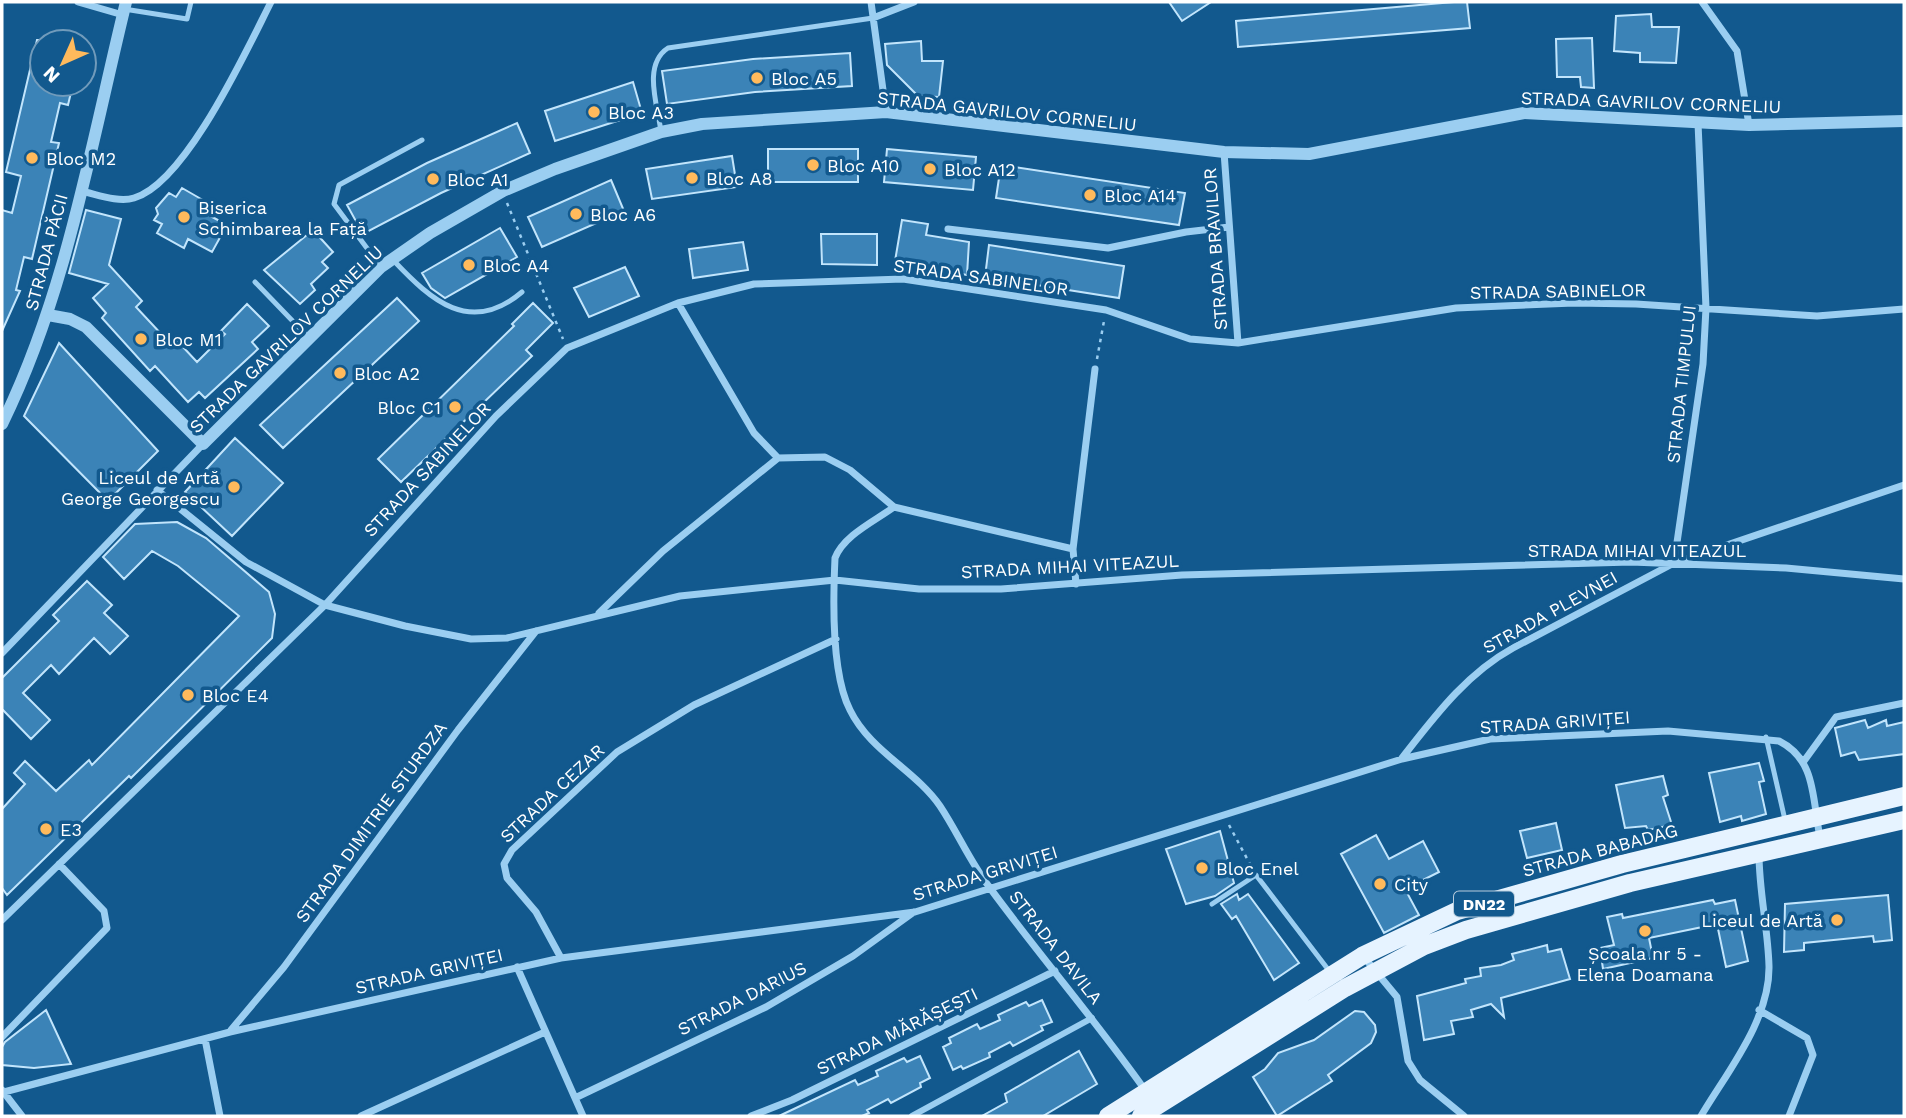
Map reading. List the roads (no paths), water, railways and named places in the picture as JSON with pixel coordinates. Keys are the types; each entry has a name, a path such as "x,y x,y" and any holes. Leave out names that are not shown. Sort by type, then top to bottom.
{"main road":[{"name":"STRADA BABADAG","path":"1148,1109 1331,974 1362,956 1457,911 1786,823 1904,796"},
{"name":"STRADA BABADAG","path":"1108,1116 1148,1109 1375,970 1424,946 1466,930 1630,883 1904,820"}],"street":[{"path":"78,2 124,8"},
{"path":"80,191 132,199 155,186 192,144 228,88 271,2"},
{"path":"871,2 886,112"},
{"path":"873,18 914,2"},
{"path":"1702,2 1737,51 1749,125"},
{"name":"STRADA PĂCII","path":"2,424 27,373 48,315 124,8"},
{"name":"STRADA GAVRILOV CORNELIU","path":"2,653 203,444 381,267 503,191 555,169 661,132 702,124 886,112 1224,152 1326,152 1524,113 1749,125 1904,121"},
{"name":"STRADA TIMPULUI","path":"1674,563 1703,364 1706,308 1698,123"},
{"name":"STRADA BRAVILOR","path":"1224,152 1238,343"},
{"path":"948,229 1108,248 1186,232 1229,227"},
{"name":"STRADA SABINELOR","path":"2,920 325,605 496,416 567,348 678,303 754,284 903,279 1106,310 1190,339 1238,343 1456,308 1574,303 1817,316 1904,309"},
{"path":"678,303 754,433 778,458"},
{"path":"48,315 70,319 86,327 203,444"},
{"path":"1076,584 1073,549 1096,369"},
{"path":"599,613 663,551 778,458 825,457 850,470 894,508 1073,549"},
{"name":"STRADA PLEVNEI","path":"1402,759 1458,690 1490,660 1674,563 1904,485"},
{"name":"STRADA MIHAI VITEAZUL","path":"157,491 246,562 325,605 405,626 471,639 507,638 599,613 680,596 835,580 919,589 1001,589 1196,575 1674,563 1786,568 1904,579"},
{"name":"STRADA DAVILA","path":"894,508 839,548 835,580 836,639 842,692 858,725 940,806 990,888 1092,1018 1148,1109"},
{"name":"STRADA DIMITRIE STURDZA","path":"230,1032 285,967 458,730 537,631"},
{"name":"STRADA CEZAR","path":"561,958 536,912 507,878 504,864 512,850 617,752 694,705 836,639"},
{"path":"1820,838 1804,761 1836,717 1904,703"},
{"name":"STRADA GRIVIȚEI","path":"3,1091 230,1032 561,958 915,912 1402,759 1490,739 1668,731 1766,737 1794,748 1804,761"},
{"path":"1701,1116 1747,1040 1759,1010 1769,968 1759,852"},
{"path":"2,1037 107,928 104,911 59,864"},
{"name":"STRADA DARIUS","path":"575,1098 766,1007 853,956 915,912"},
{"path":"1362,956 1397,997 1408,1060 1420,1080 1464,1116"},
{"path":"517,967 583,1116"},
{"name":"STRADA MĂRĂȘEȘTI","path":"751,1116 792,1100 1055,971"},
{"path":"1759,1010 1807,1038 1813,1055 1789,1116"},
{"path":"912,1116 1092,1018"},
{"path":"361,1116 545,1032"},
{"path":"205,1038 220,1116"},
{"path":"3,1091 22,1116"}],"lane":[{"path":"124,8 187,19 191,2"},
{"path":"661,132 653,70 660,53 668,48 873,18"},
{"path":"381,267 334,204 335,192 339,185 422,140"},
{"path":"392,259 430,296 461,312 493,310 522,292"},
{"path":"255,282 309,338"},
{"path":"1766,737 1786,823"},
{"path":"1212,904 1256,875 1331,974"}],"place":[{"name":"Bloc A5","path":"757,78"},
{"name":"Bloc A3","path":"594,112"},
{"name":"Bloc M2","path":"32,158"},
{"name":"Bloc A10","path":"813,165"},
{"name":"Bloc A12","path":"930,169"},
{"name":"Bloc A8","path":"692,178"},
{"name":"Bloc A1","path":"433,179"},
{"name":"Bloc A14","path":"1090,195"},
{"name":"Bloc A6","path":"576,214"},
{"name":"Biserica Schimbarea la Față","path":"184,217"},
{"name":"Bloc A4","path":"469,265"},
{"name":"Bloc M1","path":"141,339"},
{"name":"Bloc A2","path":"340,373"},
{"name":"Bloc C1","path":"455,407"},
{"name":"Liceul de Artă George Georgescu","path":"234,487"},
{"name":"Bloc E4","path":"188,695"},
{"name":"E3","path":"46,829"},
{"name":"Bloc Enel","path":"1202,868"},
{"name":"City","path":"1380,884"},
{"name":"Liceul de Artă","path":"1837,920"},
{"name":"Școala nr 5 - Elena Doamana","path":"1645,931"}]}
